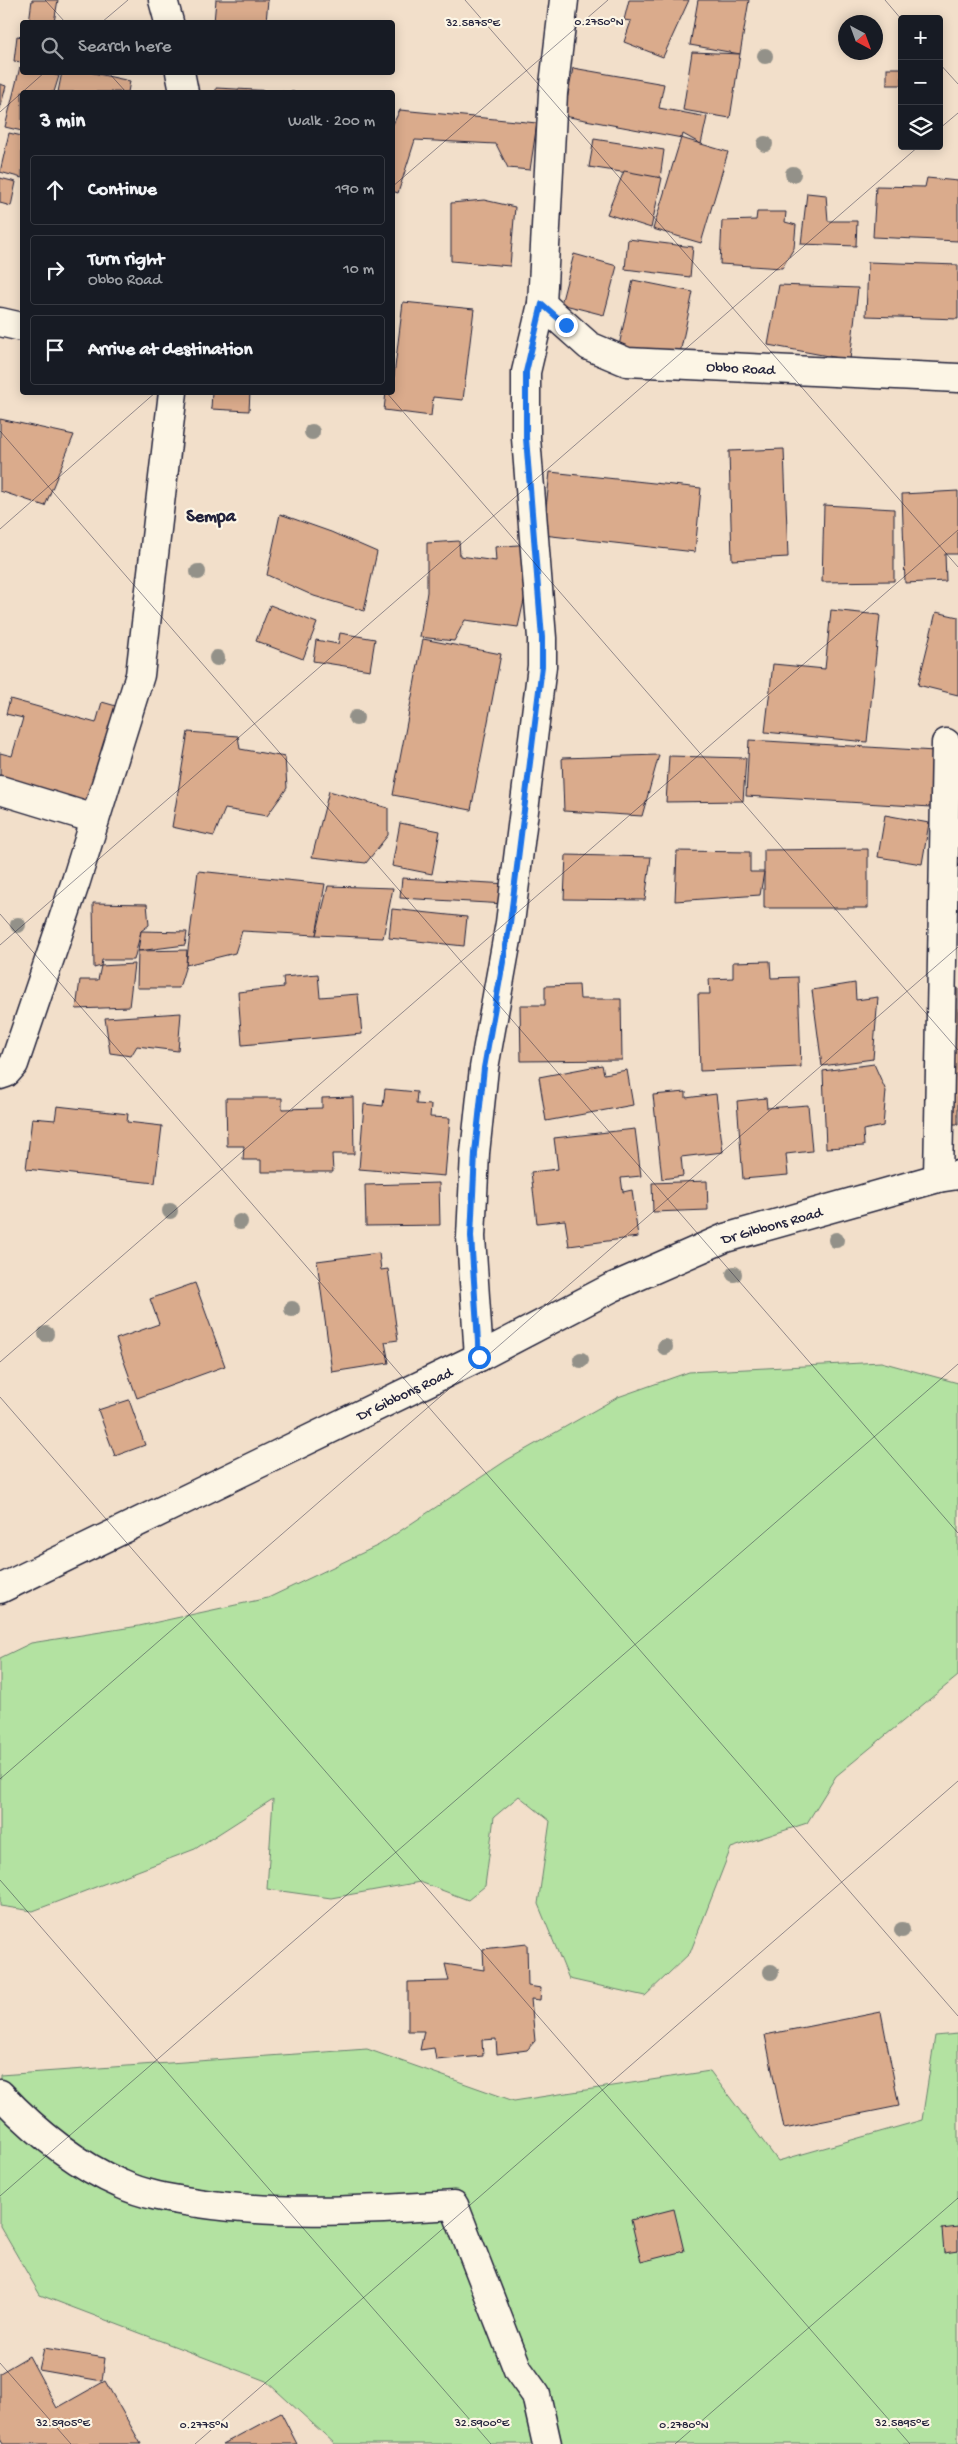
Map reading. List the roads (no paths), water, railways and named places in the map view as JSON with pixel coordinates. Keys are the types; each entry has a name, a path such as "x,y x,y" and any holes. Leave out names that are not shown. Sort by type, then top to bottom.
{"street":[{"path":"163,0 168,20"},
{"path":"479,1357 471,1236 475,1153 484,1068 510,923 542,666 542,638 526,438 526,372 542,304 553,93 564,0"},
{"path":"181,75 184,90"},
{"name":"Obbo Road","path":"542,304 589,346 626,362 958,378"},
{"path":"0,322 20,327"},
{"path":"0,1075 6,1073 14,1064 95,819 140,675 173,395"},
{"path":"946,743 948,1177"},
{"path":"0,790 95,819"},
{"name":"Dr Gibbons Road","path":"0,1589 479,1357 612,1288 725,1238 948,1177"},
{"path":"0,2094 23,2119 79,2162 122,2185 170,2198 273,2211 318,2212 454,2205 518,2370 536,2396 547,2444"}],"district":[{"name":"Sempa","path":"211,515"}]}
